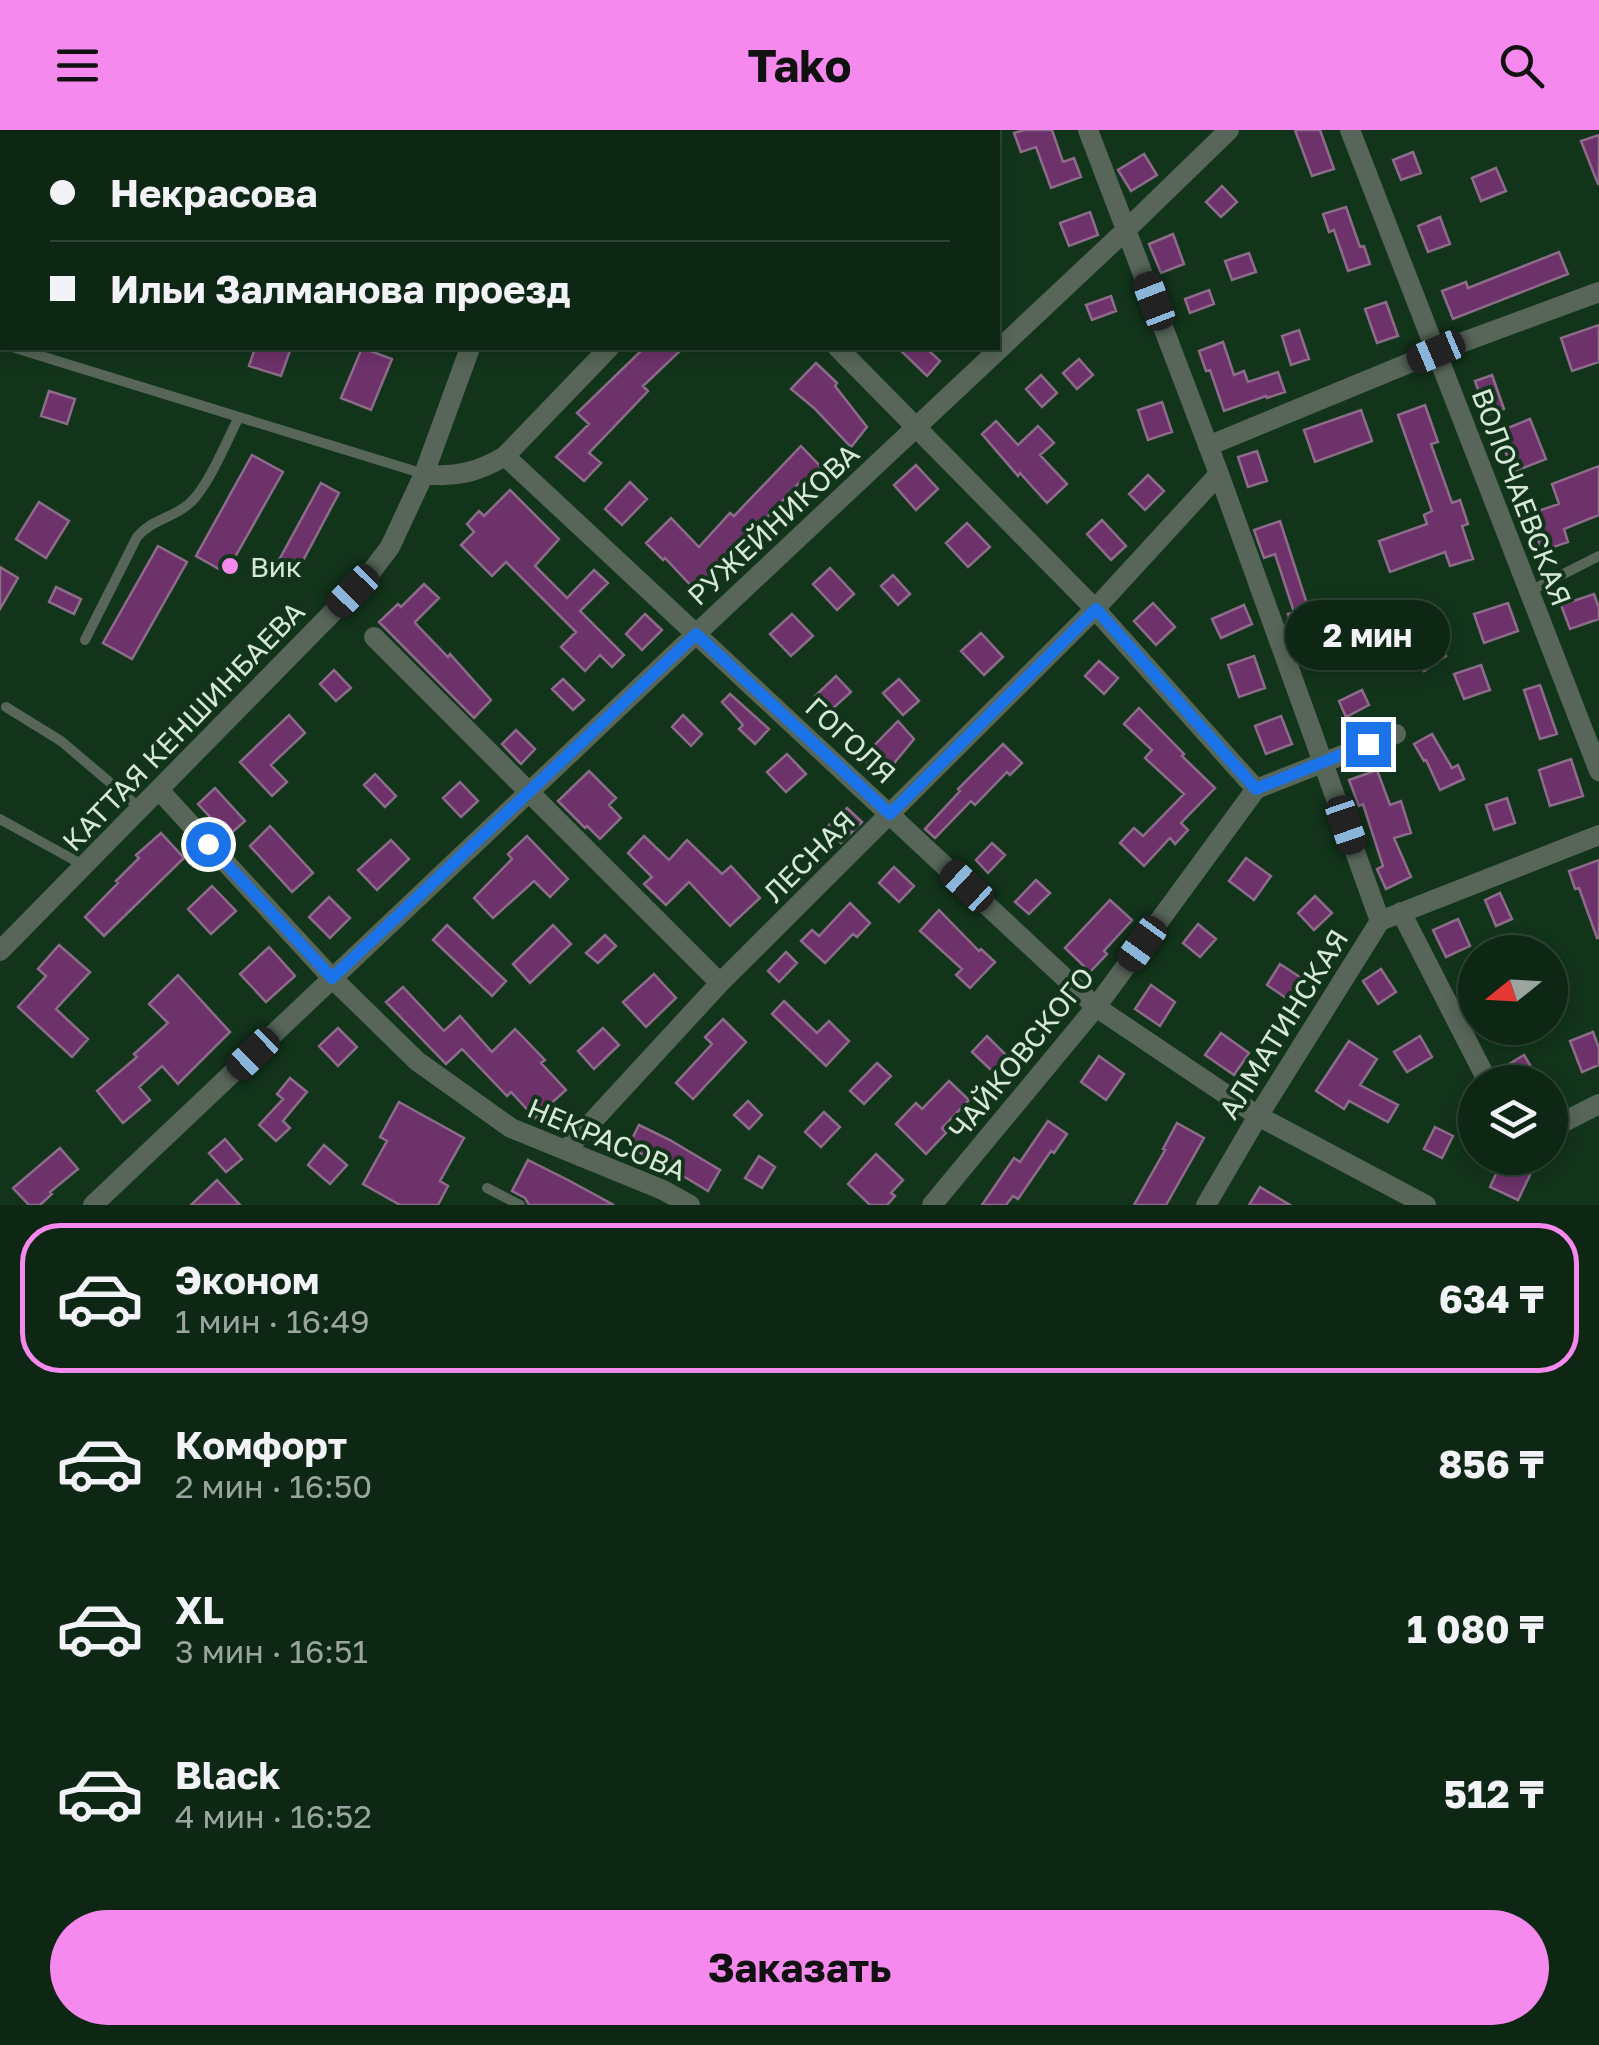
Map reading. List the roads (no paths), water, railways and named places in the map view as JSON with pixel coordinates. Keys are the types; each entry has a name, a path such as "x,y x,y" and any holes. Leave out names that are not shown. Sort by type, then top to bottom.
{"street":[{"path":"1088,130 1219,474 1380,920"},
{"name":"РУЖЕЙНИКОВА","path":"1000,348 1228,130"},
{"name":"ВОЛОЧАЕВСКАЯ","path":"1350,130 1599,771"},
{"path":"1208,446 1436,352 1599,292"},
{"name":"КАТТАЯ КЕНШИНБАЕВА","path":"0,951 390,548 424,474 469,350"},
{"path":"424,474 460,475 484,468 504,456 606,350"},
{"path":"840,350 1096,609 1256,789 1396,734"},
{"name":"РУЖЕЙНИКОВА","path":"93,1205 998,350"},
{"name":"ГОГОЛЯ","path":"504,456 1096,1007 1258,1116 1426,1205"},
{"name":"ЛЕСНАЯ","path":"566,1150 720,982 1096,609 1219,474"},
{"path":"374,638 720,982"},
{"name":"ЧАЙКОВСКОГО","path":"932,1205 1096,1007 1256,789"},
{"name":"НЕКРАСОВА","path":"159,790 332,978 417,1061 511,1128 664,1190 690,1205"},
{"name":"АЛМАТИНСКАЯ","path":"1206,1205 1380,920 1599,835"},
{"path":"1401,912 1479,1065"},
{"path":"1568,1120 1599,1104"}],"lane":[{"path":"23,350 424,474"},
{"path":"84,640 137,537 146,527 190,503 202,488 239,416"},
{"path":"1529,592 1599,556"},
{"path":"6,707 61,741 140,809"},
{"path":"0,819 84,866"},
{"path":"487,1188 520,1205"}],"place":[{"name":"Вик","path":"230,566"}]}
